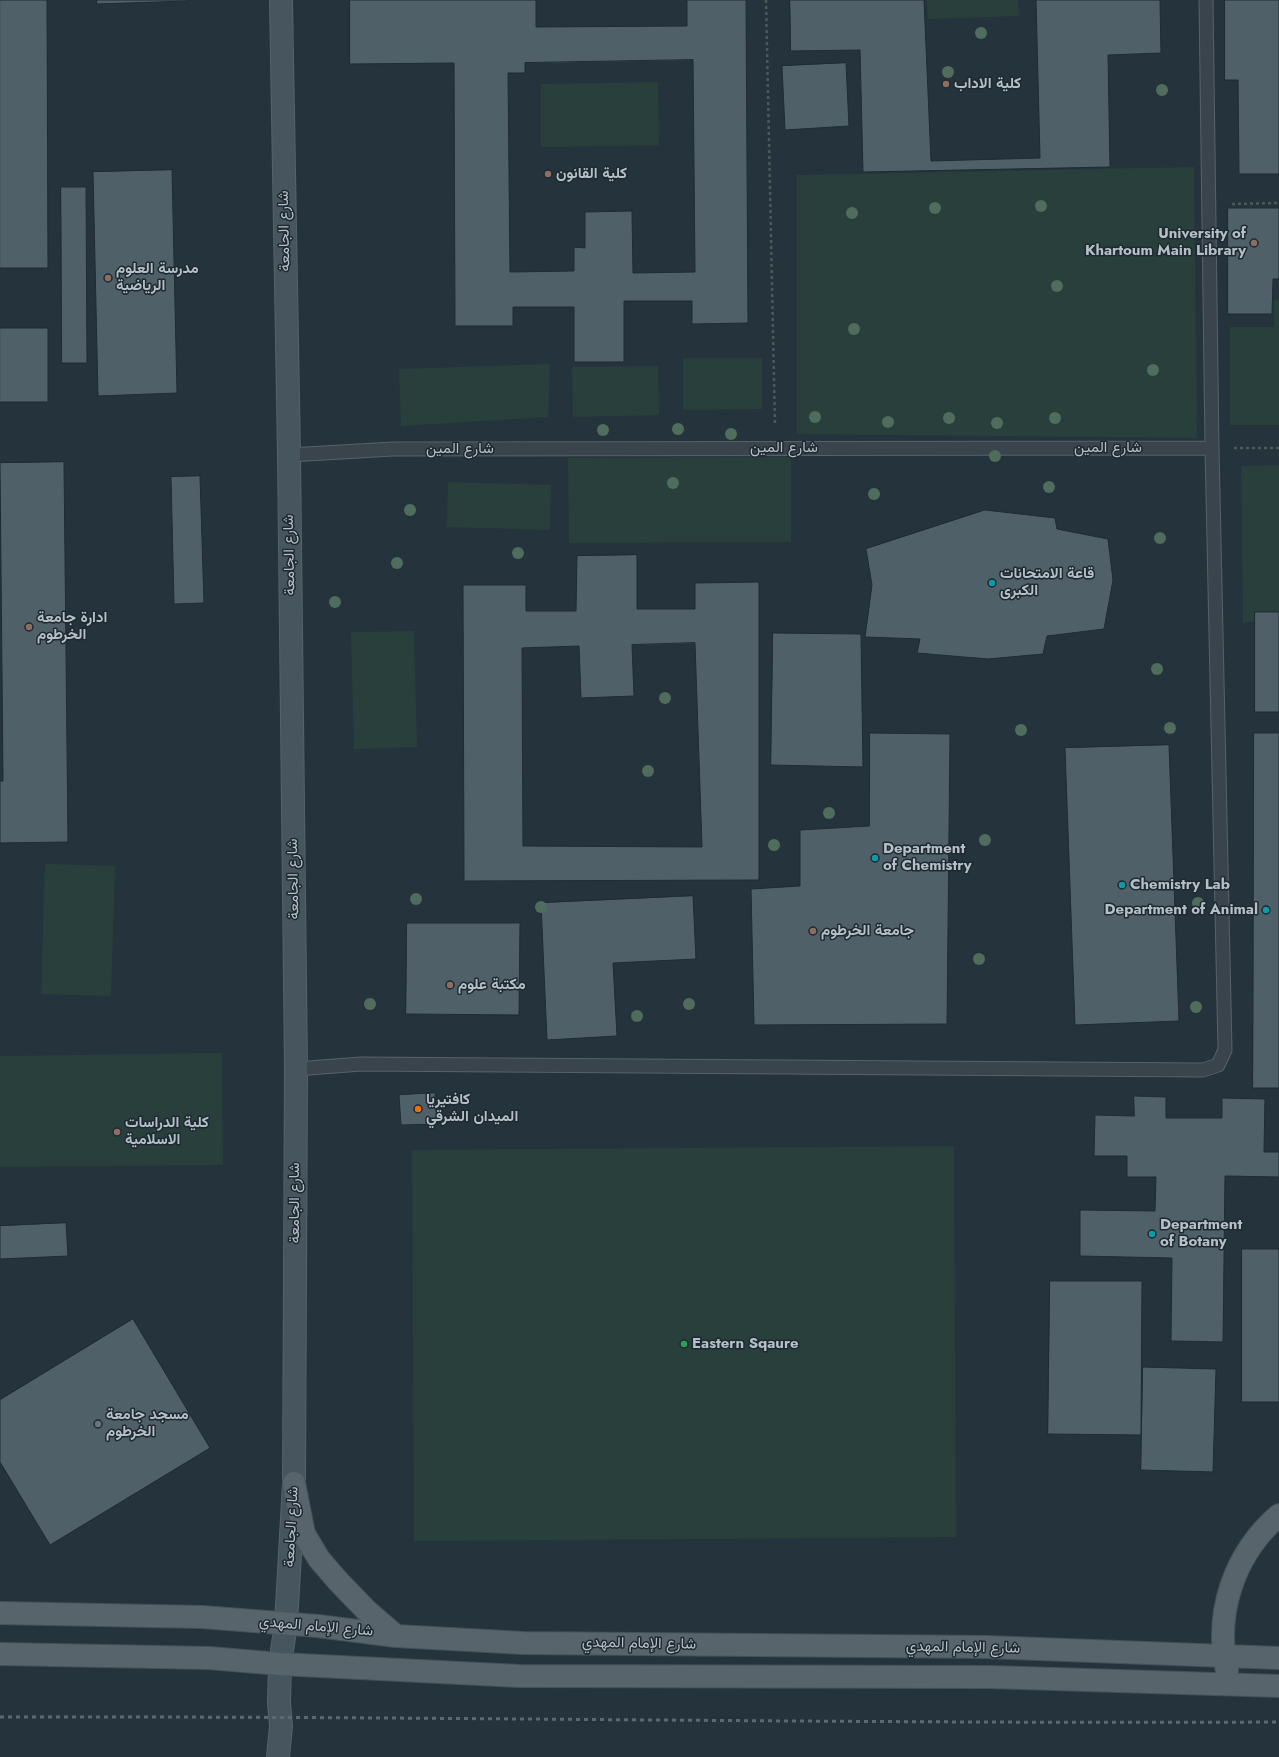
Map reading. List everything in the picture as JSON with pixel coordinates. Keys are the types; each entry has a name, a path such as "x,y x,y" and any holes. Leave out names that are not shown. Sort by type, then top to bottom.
{"main road":[{"name":"شارع الجامعة","path":"278,1757 281,1726 280,1664 286,1624 294,1483 296,1069 289,455 281,0"},
{"path":"294,1483 304,1534 319,1559 366,1610 396,1636"},
{"path":"1230,1684 1224,1656 1222,1630 1226,1601 1235,1574 1248,1548 1266,1526 1279,1515"},
{"name":"شارع الإمام المهدي","path":"0,1613 202,1617 324,1626 396,1636 523,1643 986,1648 1279,1658"},
{"name":"شارع الإمام المهدي","path":"0,1654 209,1658 280,1664 519,1676 990,1677 1279,1686"}],"lane":[{"path":"296,1069 361,1064 1203,1070 1218,1065 1225,1050 1212,448 1210,204 1206,0"},
{"name":"شارع المين","path":"289,455 393,449 1212,448"}],"path":[{"path":"766,0 776,448"},
{"path":"1210,204 1279,204"},
{"path":"1212,448 1279,448"}],"green space":[{"path":"927,0 1018,0 1019,16 928,19"},
{"path":"658,82 659,145 541,147 541,84"},
{"path":"1194,167 1197,438 797,434 797,175"},
{"path":"1274,300 1279,300 1279,425 1230,425 1230,327 1274,327"},
{"path":"683,358 762,358 762,409 683,410"},
{"path":"550,364 548,417 401,426 399,369"},
{"path":"658,366 659,415 573,417 572,367"},
{"path":"791,457 791,542 569,543 568,458"},
{"path":"1279,465 1279,622 1243,622 1241,466"},
{"path":"448,482 551,485 550,530 447,527"},
{"path":"414,631 417,747 354,749 351,632"},
{"path":"45,864 115,866 111,996 41,994"},
{"path":"222,1053 223,1165 0,1167 0,1056"},
{"name":"Eastern Sqaure","path":"954,1146 956,1537 414,1541 412,1150"}],"building":[{"path":"0,0 47,0 48,268 0,268"},
{"path":"97,0 188,0 188,1 97,4"},
{"path":"350,0 536,0 536,27 687,26 687,0 746,0 748,323 692,324 692,301 624,301 624,362 574,362 574,307 513,307 513,326 455,326 454,63 350,64","holes":["693,60 695,272 633,273 632,211 585,212 585,248 574,247 574,271 510,272 508,73 525,73 525,63"]},
{"path":"790,0 924,0 931,161 1040,158 1036,0 1160,0 1161,53 1108,55 1110,167 863,172 860,50 791,51"},
{"path":"1225,0 1279,0 1279,174 1239,174 1238,80 1225,80"},
{"path":"846,63 849,126 785,130 782,66"},
{"path":"172,170 177,393 98,396 93,172"},
{"path":"61,187 86,187 87,363 62,363"},
{"name":"University of Khartoum Main Library","path":"1228,208 1279,208 1279,279 1273,279 1272,314 1228,314"},
{"path":"0,328 48,328 48,402 0,402"},
{"name":"ادارة جامعة الخرطوم","path":"64,462 68,842 0,843 0,781 3,781 0,463"},
{"path":"200,476 204,603 174,604 171,477"},
{"name":"قاعة الامتحانات الكبرى","path":"985,510 1055,518 1057,529 1108,539 1113,580 1104,629 1047,636 1043,654 988,659 917,653 920,639 865,637 872,585 866,549"},
{"path":"637,555 637,609 695,609 695,583 759,582 759,880 464,881 463,585 526,585 526,611 576,611 577,556","holes":["695,643 702,847 523,846 522,648 579,646 581,698 634,696 632,645"]},
{"path":"1255,612 1279,612 1279,712 1255,712"},
{"path":"773,633 861,634 863,767 771,765"},
{"name":"Department of Chemistry","path":"870,733 950,734 947,1024 754,1025 751,889 800,886 800,830 869,826"},
{"name":"Department of Animal","path":"1254,733 1279,733 1279,1088 1253,1088"},
{"name":"Chemistry Lab","path":"1169,745 1179,1021 1075,1025 1065,748"},
{"path":"693,896 696,959 613,963 617,1036 547,1040 541,903"},
{"name":"مكتبة علوم","path":"407,923 520,923 519,1015 406,1014"},
{"name":"كافتيريا الميدان الشرقي","path":"435,1093 437,1124 401,1125 399,1095"},
{"name":"Department of Botany","path":"1134,1096 1166,1097 1166,1118 1222,1118 1222,1098 1265,1099 1264,1152 1279,1152 1279,1177 1225,1176 1223,1342 1171,1341 1172,1258 1080,1256 1080,1210 1155,1211 1156,1177 1127,1177 1127,1156 1094,1156 1095,1115 1134,1116"},
{"path":"66,1223 68,1256 0,1259 0,1226"},
{"path":"1242,1249 1279,1249 1279,1402 1242,1402"},
{"path":"1050,1281 1142,1281 1141,1435 1048,1434"},
{"name":"مسجد جامعة الخرطوم","path":"133,1319 210,1448 50,1545 0,1462 0,1400"},
{"path":"1143,1367 1216,1369 1213,1472 1141,1470"}],"railway":[{"path":"0,1717 959,1722 1279,1722"}],"place":[{"name":"كلية الاداب","path":"946,84"},
{"name":"كلية القانون","path":"548,174"},
{"name":"University of Khartoum Main Library","path":"1254,243"},
{"name":"مدرسة العلوم الرياضية","path":"108,278"},
{"name":"قاعة الامتحانات الكبرى","path":"992,583"},
{"name":"ادارة جامعة الخرطوم","path":"29,627"},
{"name":"Department of Chemistry","path":"875,858"},
{"name":"Chemistry Lab","path":"1122,885"},
{"name":"Department of Animal","path":"1266,910"},
{"name":"جامعة الخرطوم","path":"813,931"},
{"name":"مكتبة علوم","path":"450,985"},
{"name":"كافتيريا الميدان الشرقي","path":"418,1109"},
{"name":"كلية الدراسات الاسلامية","path":"117,1132"},
{"name":"Department of Botany","path":"1152,1234"},
{"name":"Eastern Sqaure","path":"684,1344"},
{"name":"مسجد جامعة الخرطوم","path":"98,1424"}]}
